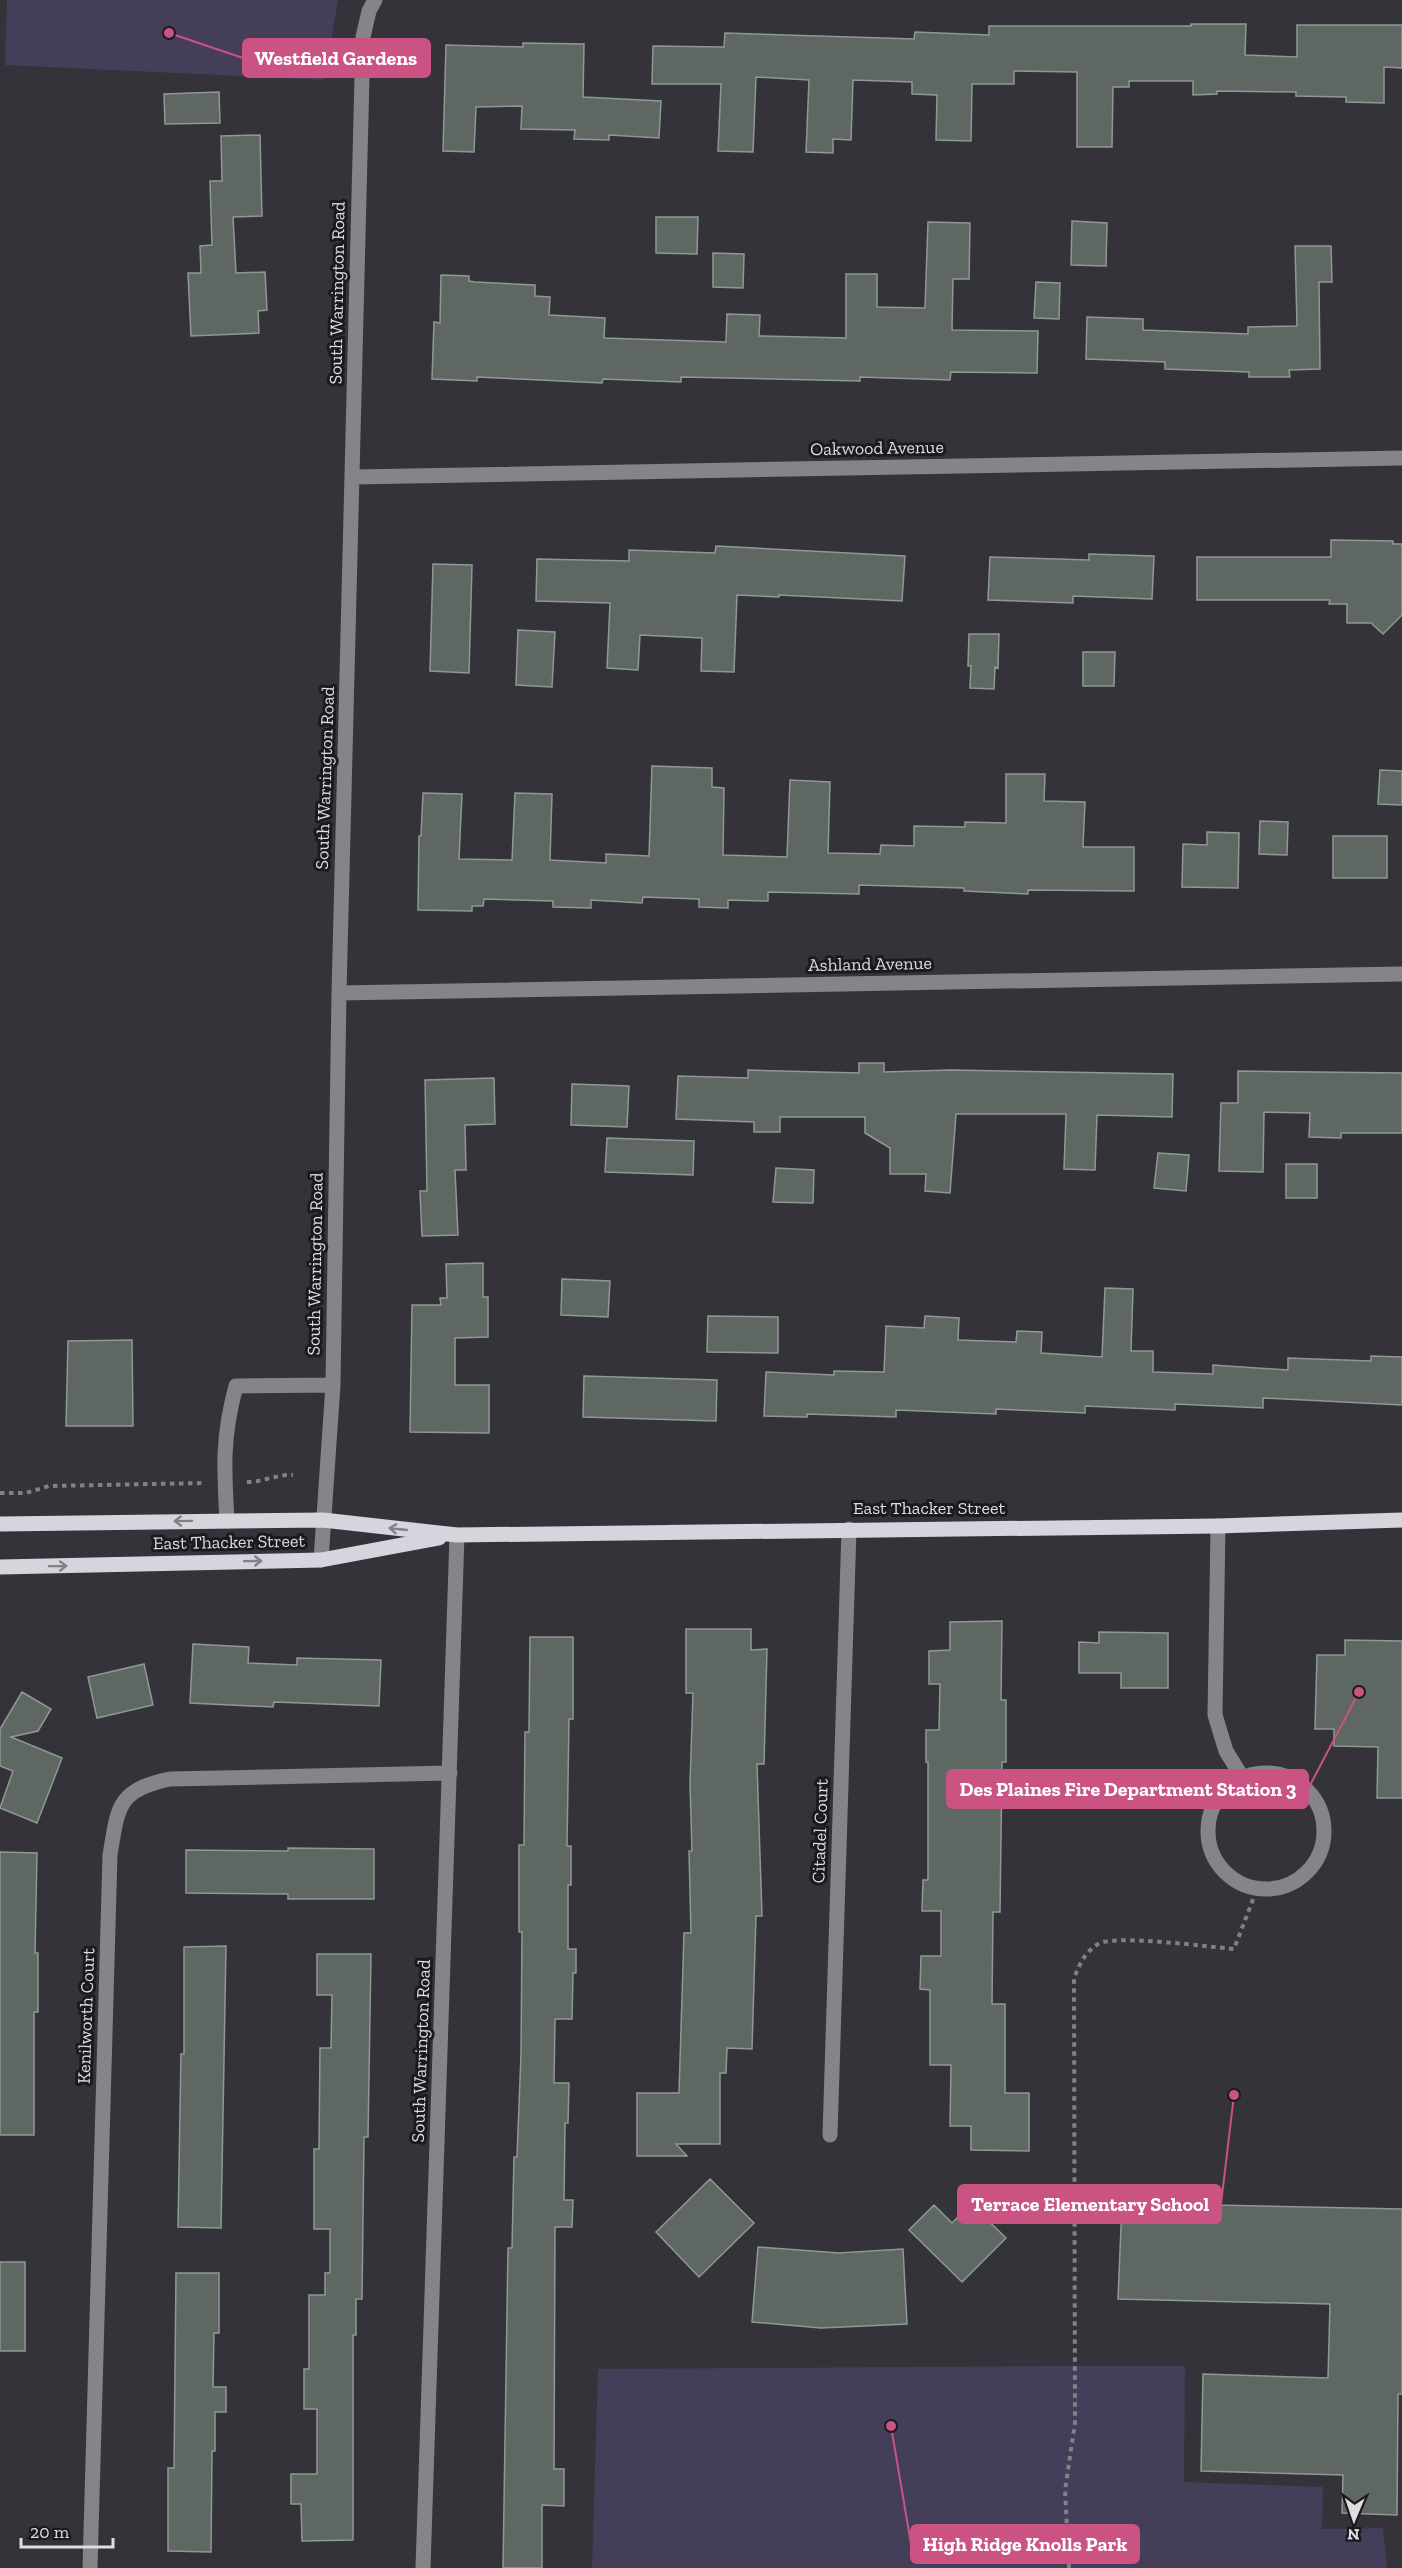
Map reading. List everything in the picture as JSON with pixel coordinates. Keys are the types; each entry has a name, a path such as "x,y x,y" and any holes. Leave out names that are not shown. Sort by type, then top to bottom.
{"main road":[{"name":"East Thacker Street","path":"0,1524 323,1520 457,1535 849,1528 1218,1526 1402,1520"},
{"name":"East Thacker Street","path":"0,1567 321,1560 457,1535"}],"street":[{"name":"South Warrington Road","path":"321,1560 333,1384 339,993 363,37 369,11 375,0"},
{"name":"Oakwood Avenue","path":"352,477 1402,458"},
{"name":"Ashland Avenue","path":"339,993 1402,974"},
{"path":"227,1521 224,1455 227,1420 236,1386 333,1384"},
{"path":"1218,1526 1215,1715 1226,1751 1242,1777"},
{"name":"Citadel Court","path":"830,2135 849,1528"},
{"name":"South Warrington Road","path":"423,2568 457,1535"},
{"path":"1261,1772 1281,1773 1299,1782 1314,1795 1323,1813 1325,1833 1323,1843 1321,1852 1311,1869 1295,1882 1277,1888 1257,1889 1239,1883 1224,1872 1213,1857 1208,1839 1208,1820 1215,1802 1226,1788 1242,1777 1261,1772"},
{"name":"Kenilworth Court","path":"90,2568 111,1855 117,1817 123,1802 134,1790 150,1783 170,1779 450,1773"}],"path":[{"path":"0,1492 26,1493 49,1486 262,1482 285,1474 293,1475"},
{"path":"1069,2568 1065,2490 1076,2423 1074,1978 1082,1958 1100,1942 1122,1940 1234,1949 1257,1889"}],"shaded area":[{"path":"7,0 338,0 324,80 5,65"},
{"path":"1185,2366 1184,2482 1323,2487 1322,2529 1383,2528 1387,2568 592,2568 598,2369"}],"building":[{"path":"1191,24 1246,24 1245,55 1297,57 1297,25 1402,25 1402,68 1384,67 1384,103 1346,102 1346,97 1296,96 1296,92 1217,91 1217,94 1193,95 1193,81 1129,81 1129,87 1113,87 1112,147 1077,147 1077,72 1014,71 1014,84 972,84 971,141 936,140 937,95 912,94 912,82 853,80 851,140 833,139 833,153 806,152 809,80 756,77 753,152 718,151 721,84 652,84 653,46 724,47 725,33 914,39 915,32 989,35 989,26 1191,26"},
{"path":"523,43 584,44 583,97 661,101 659,138 609,135 609,140 574,139 575,130 521,129 522,106 476,107 474,152 443,151 446,45 523,47"},
{"path":"219,92 220,123 165,124 164,94"},
{"path":"260,135 262,216 233,217 236,273 265,272 267,310 258,311 259,333 191,336 188,273 201,273 200,246 212,245 210,181 222,181 221,136"},
{"path":"656,217 698,217 697,254 656,253"},
{"path":"1072,221 1107,223 1106,266 1071,265"},
{"path":"928,222 970,223 969,279 953,279 952,330 1038,331 1037,373 951,372 950,380 860,377 860,381 681,377 681,382 603,379 602,383 477,377 477,381 432,379 434,322 440,323 441,275 469,276 469,281 475,282 535,285 535,296 550,297 549,315 605,318 604,338 726,342 727,314 760,315 759,336 846,338 846,274 877,274 877,307 925,308"},
{"path":"1295,246 1331,246 1332,282 1319,282 1320,369 1289,370 1290,377 1249,377 1249,372 1165,369 1165,362 1086,359 1087,317 1143,319 1143,330 1248,334 1248,327 1297,326"},
{"path":"713,253 744,254 743,288 713,287"},
{"path":"1036,282 1060,283 1059,319 1034,318"},
{"path":"1331,540 1393,541 1393,544 1402,544 1402,615 1383,634 1371,623 1347,623 1347,604 1329,604 1330,600 1197,600 1197,557 1331,557"},
{"path":"716,546 905,556 902,601 737,595 734,672 701,671 702,638 640,635 638,670 607,668 610,603 536,601 537,559 629,561 629,550 715,553"},
{"path":"1089,554 1154,556 1152,599 1073,596 1073,603 988,600 990,557 1089,560"},
{"path":"433,564 472,565 469,673 430,671"},
{"path":"518,630 555,632 552,687 516,685"},
{"path":"969,634 999,634 998,668 995,667 994,689 970,688"},
{"path":"1083,652 1115,652 1114,686 1083,686"},
{"path":"652,766 712,768 712,787 724,788 723,855 787,857 790,780 830,782 828,853 880,854 881,845 914,846 914,826 965,827 965,822 1006,823 1006,774 1045,774 1044,801 1085,802 1083,847 1134,847 1134,891 1028,890 1028,894 964,891 964,888 859,885 859,894 768,892 768,901 728,900 728,908 699,907 699,899 643,897 642,903 591,900 591,908 553,907 553,901 484,899 483,906 472,906 472,911 418,910 419,836 421,836 423,793 462,794 459,859 512,860 515,793 552,794 550,860 606,863 606,854 649,856"},
{"path":"1380,770 1402,771 1402,805 1378,804"},
{"path":"1260,821 1288,822 1287,855 1259,854"},
{"path":"1207,832 1239,833 1238,888 1182,887 1183,844 1207,845"},
{"path":"1333,836 1387,836 1387,878 1333,878"},
{"path":"859,1063 884,1063 884,1072 951,1070 1173,1074 1172,1117 1097,1115 1095,1170 1064,1169 1066,1114 956,1114 950,1193 925,1191 926,1174 890,1174 890,1148 865,1133 865,1117 780,1117 780,1132 754,1132 754,1122 676,1119 678,1076 748,1078 748,1070 859,1073"},
{"path":"1238,1071 1402,1073 1402,1133 1341,1133 1341,1138 1309,1137 1310,1113 1264,1112 1263,1172 1219,1171 1221,1103 1238,1103"},
{"path":"494,1078 495,1124 465,1125 466,1170 455,1170 458,1235 422,1236 420,1191 427,1191 425,1080"},
{"path":"572,1084 629,1086 627,1127 571,1125"},
{"path":"607,1138 694,1141 693,1175 605,1172"},
{"path":"1158,1153 1189,1155 1186,1191 1154,1188"},
{"path":"1286,1164 1317,1164 1317,1198 1286,1198"},
{"path":"776,1168 814,1170 813,1203 773,1202"},
{"path":"483,1263 483,1297 488,1297 488,1337 455,1338 455,1385 489,1385 489,1433 410,1432 412,1305 441,1305 440,1298 447,1298 446,1264"},
{"path":"562,1279 610,1281 608,1317 561,1315"},
{"path":"1105,1288 1133,1289 1131,1351 1153,1351 1153,1372 1213,1374 1213,1365 1288,1370 1288,1358 1371,1361 1371,1356 1402,1357 1402,1405 1263,1398 1263,1408 1175,1404 1175,1410 1085,1406 1085,1413 996,1409 996,1414 896,1410 896,1417 807,1414 807,1417 764,1416 766,1372 834,1375 834,1371 884,1372 886,1326 924,1328 925,1316 959,1318 958,1340 1016,1342 1017,1331 1042,1332 1041,1353 1102,1357"},
{"path":"708,1316 778,1317 778,1353 707,1352"},
{"path":"132,1340 133,1426 66,1426 68,1341"},
{"path":"584,1376 717,1380 716,1421 583,1417"},
{"path":"1002,1621 1001,1700 1006,1700 1006,1762 1002,1762 1000,1912 993,1912 992,2004 1005,2004 1005,2093 1029,2093 1029,2151 971,2150 971,2126 950,2126 951,2065 930,2065 930,1990 920,1989 921,1956 941,1956 941,1911 922,1911 923,1880 928,1880 926,1730 939,1730 940,1684 929,1684 929,1651 950,1650 950,1622"},
{"path":"686,1629 751,1629 751,1650 767,1649 764,1764 757,1764 762,1916 756,1916 752,2049 727,2048 726,2073 720,2073 720,2144 676,2144 687,2156 637,2156 637,2093 679,2093 684,1933 691,1933 689,1851 692,1851 690,1784 693,1693 686,1693"},
{"path":"1099,1632 1168,1633 1168,1688 1121,1688 1121,1673 1079,1673 1079,1642 1099,1643"},
{"path":"530,1637 573,1637 573,1719 569,1719 567,1846 571,1846 571,1885 568,1885 568,1949 576,1949 576,1973 573,1973 572,2019 555,2019 554,2083 569,2083 568,2123 565,2123 564,2200 573,2200 572,2227 555,2227 554,2469 564,2469 564,2506 542,2505 542,2568 503,2568 508,2248 512,2248 514,2157 517,2157 521,2054 522,1932 519,1932 519,1845 524,1845 525,1732 529,1732"},
{"path":"1345,1640 1402,1641 1402,1798 1377,1798 1378,1747 1334,1746 1334,1729 1315,1729 1317,1655 1345,1655"},
{"path":"193,1644 249,1647 248,1663 297,1665 297,1658 381,1660 379,1706 274,1702 273,1707 190,1703"},
{"path":"144,1664 153,1705 97,1718 88,1677"},
{"path":"22,1692 51,1709 38,1731 11,1737 62,1758 37,1823 0,1808 13,1771 0,1766 0,1729"},
{"path":"288,1848 374,1849 374,1899 288,1899 288,1894 186,1893 186,1850 288,1851"},
{"path":"0,1852 37,1853 35,1953 38,1953 38,2012 34,2012 34,2135 0,2135"},
{"path":"226,1946 221,2228 178,2227 181,2054 184,2054 184,1947"},
{"path":"317,1954 371,1954 368,2137 364,2137 362,2299 356,2299 356,2335 353,2335 353,2540 302,2541 301,2504 291,2504 291,2474 317,2474 317,2409 304,2409 304,2369 309,2369 309,2295 325,2295 325,2273 330,2273 330,2229 314,2229 314,2149 319,2149 320,2048 331,2048 332,1995 317,1995"},
{"path":"710,2179 754,2223 699,2277 656,2232"},
{"path":"1122,2203 1402,2209 1402,2394 1398,2394 1397,2515 1342,2513 1343,2475 1201,2471 1203,2374 1328,2378 1330,2304 1118,2299"},
{"path":"971,2204 1006,2238 962,2282 909,2230 934,2205 952,2223"},
{"path":"758,2247 839,2253 903,2249 907,2324 821,2328 752,2322"},
{"path":"0,2262 25,2262 25,2351 0,2351"},
{"path":"176,2273 219,2273 219,2333 214,2333 213,2387 226,2387 226,2412 215,2412 215,2451 212,2451 211,2552 168,2551 168,2468 174,2468"}],"place":[{"name":"Westfield Gardens","path":"169,33"},
{"name":"Des Plaines Fire Department Station 3","path":"1359,1692"},
{"name":"Terrace Elementary School","path":"1234,2095"},
{"name":"High Ridge Knolls Park","path":"891,2426"}]}
